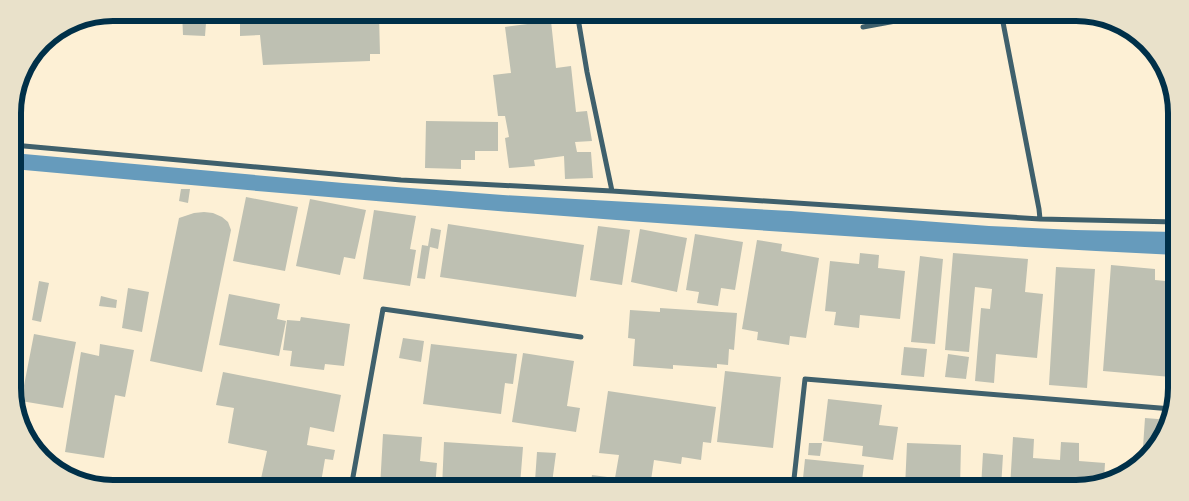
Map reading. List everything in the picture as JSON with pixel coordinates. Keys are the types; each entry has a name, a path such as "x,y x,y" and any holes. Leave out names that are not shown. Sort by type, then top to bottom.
{"street":[{"path":"578,21 587,72 612,191"},
{"path":"863,26 892,21"},
{"path":"1003,21 1040,209 1040,219"},
{"path":"21,146 401,180 612,191 1040,219 1168,222"},
{"path":"351,480 383,310 581,336"},
{"path":"794,480 805,379 1165,408"}],"water":[{"path":"21,154 343,183 503,195 791,211 989,226 1168,232 1168,255 740,229 21,170"}],"building":[{"path":"182,21 240,21 206,23 205,36 183,35"},
{"path":"240,21 379,21 380,54 370,54 370,61 263,65 260,35 240,36"},
{"path":"551,21 556,68 571,66 576,112 587,111 592,141 575,142 577,152 591,152 593,178 565,179 564,156 534,160 535,166 509,168 505,138 509,137 505,116 498,116 493,75 511,73 505,27"},
{"path":"426,121 498,122 498,151 475,151 475,160 461,160 461,169 425,168"},
{"path":"181,189 190,189 188,203 179,201"},
{"path":"246,197 298,207 285,271 233,261"},
{"path":"310,199 366,210 355,259 344,257 340,275 296,266"},
{"path":"374,210 416,216 410,249 416,250 410,286 363,279"},
{"path":"204,212 222,217 228,222 231,230 202,372 150,361 179,218"},
{"path":"448,224 584,245 576,297 440,277"},
{"path":"598,226 630,230 622,285 590,280"},
{"path":"431,228 441,230 438,249 430,247 425,279 417,278 422,245 428,246"},
{"path":"640,229 687,238 677,292 631,282"},
{"path":"695,234 743,242 735,290 721,288 718,306 697,303 699,292 686,290"},
{"path":"757,240 782,244 781,251 819,258 806,338 790,336 789,345 757,340 758,332 742,329"},
{"path":"860,253 879,255 878,268 905,271 900,319 860,315 859,328 834,325 836,312 825,311 830,261 859,264"},
{"path":"953,253 1028,259 1025,292 1043,294 1037,358 996,354 994,383 975,381 981,308 990,309 992,289 975,287 969,352 945,350"},
{"path":"920,256 943,259 935,344 911,342"},
{"path":"1111,265 1155,269 1155,280 1168,281 1168,377 1103,371"},
{"path":"1056,267 1095,269 1087,388 1049,385"},
{"path":"39,281 49,283 41,322 32,320"},
{"path":"128,288 149,292 142,332 122,328"},
{"path":"229,294 280,304 277,319 286,321 279,356 219,345"},
{"path":"101,296 117,300 116,308 99,306"},
{"path":"660,308 737,313 734,350 729,349 728,365 717,364 717,368 673,365 673,369 633,366 635,339 628,338 630,310 660,312"},
{"path":"301,317 350,324 344,366 325,364 324,370 290,366 292,351 283,350 287,320 300,321"},
{"path":"34,334 76,342 63,408 22,401"},
{"path":"403,338 424,341 421,362 399,358"},
{"path":"100,344 134,350 125,397 115,395 104,458 65,452 81,352 99,356"},
{"path":"431,344 517,354 513,384 505,383 501,414 423,404"},
{"path":"904,347 927,349 924,377 901,375"},
{"path":"523,353 574,361 567,406 580,408 576,432 512,422"},
{"path":"948,354 969,357 966,379 945,377"},
{"path":"725,371 781,377 773,448 717,442"},
{"path":"223,372 341,395 334,432 310,427 307,445 335,450 333,460 325,459 321,480 261,480 267,451 228,443 234,408 216,405"},
{"path":"608,391 716,407 711,443 703,442 701,460 682,457 681,464 654,460 651,480 591,480 592,475 615,478 619,455 599,453"},
{"path":"828,399 882,405 879,425 898,427 893,460 862,456 863,446 823,441"},
{"path":"1145,418 1162,419 1149,444 1143,451"},
{"path":"383,434 422,437 420,461 437,463 436,480 380,480"},
{"path":"1013,437 1034,439 1033,458 1060,460 1061,442 1079,443 1079,461 1105,463 1104,475 1100,477 1082,480 1010,480"},
{"path":"444,442 523,447 520,480 442,480"},
{"path":"809,443 822,443 820,456 808,455"},
{"path":"907,443 961,445 960,480 905,480"},
{"path":"537,452 556,453 552,480 535,480"},
{"path":"983,453 1003,455 1001,480 981,480"},
{"path":"805,459 864,465 862,480 803,480"}]}
